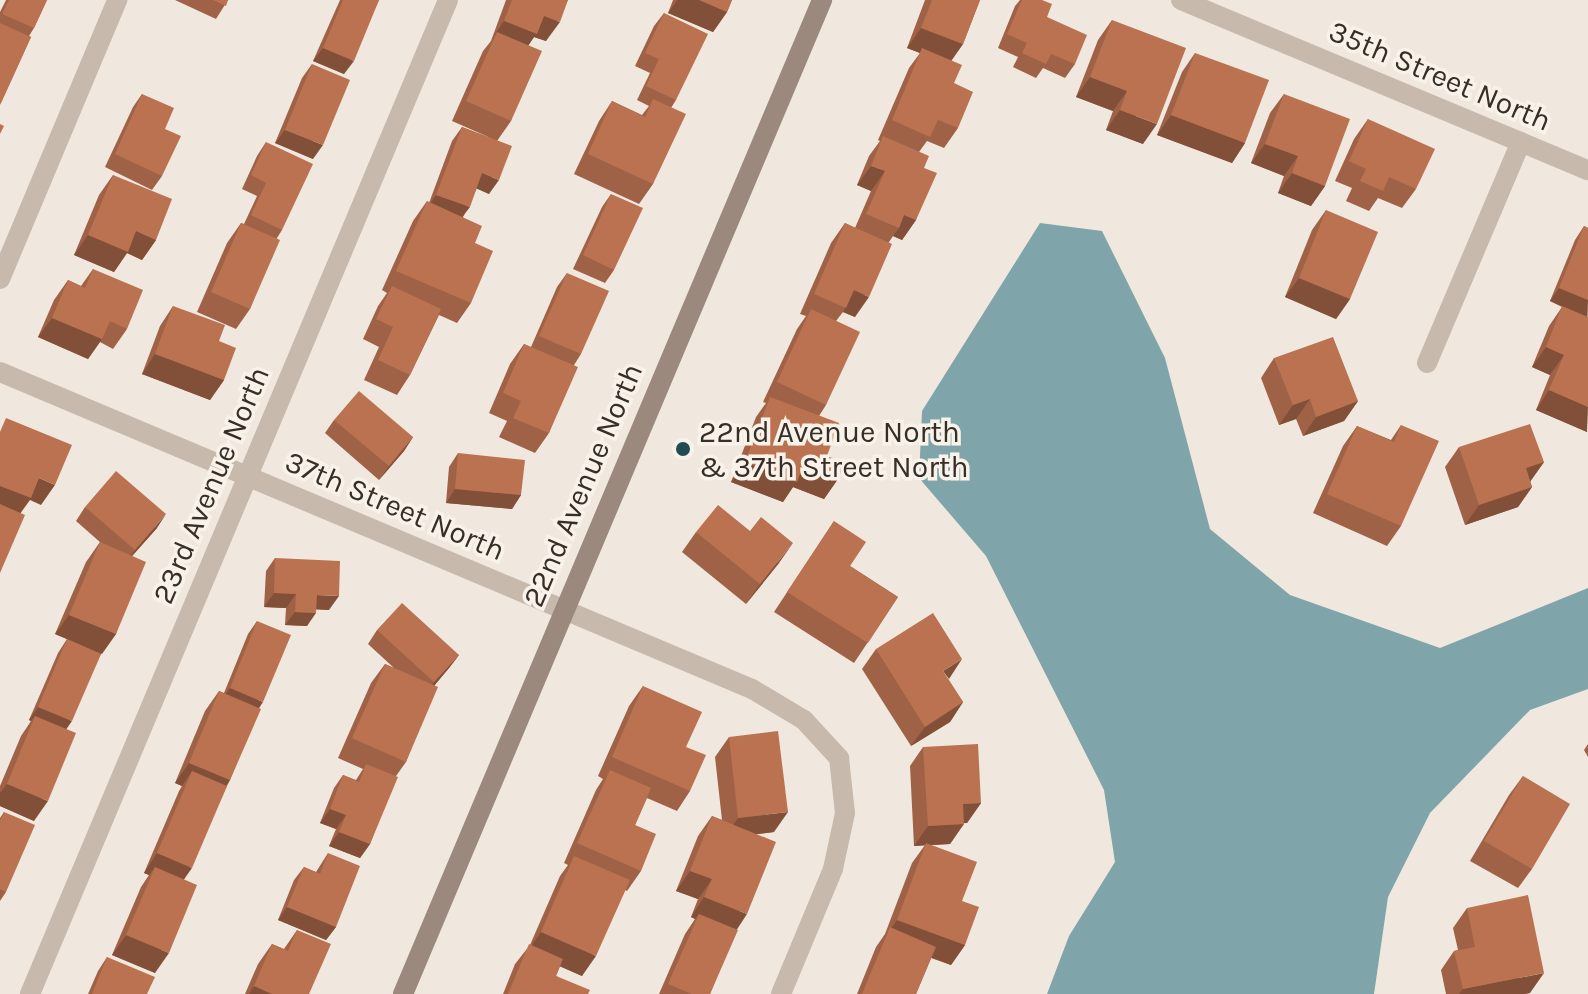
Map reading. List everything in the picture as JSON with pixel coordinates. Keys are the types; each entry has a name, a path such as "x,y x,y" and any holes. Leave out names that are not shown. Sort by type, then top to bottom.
{"main road":[{"name":"22nd Avenue North","path":"403,994 562,610 822,0"}],"street":[{"path":"0,279 117,0"},
{"name":"23rd Avenue North","path":"30,994 448,0"},
{"name":"35th Street North","path":"1181,0 1588,170"},
{"path":"1427,363 1521,142"},
{"name":"37th Street North","path":"0,372 752,689 804,720 839,758 845,813 833,869 781,994"}],"water":[{"path":"1040,223 1102,231 1165,358 1210,529 1290,595 1440,648 1588,588 1588,689 1530,710 1430,813 1388,897 1374,994 1047,994 1069,936 1115,862 1104,790 986,556 919,478 922,411"}],"building":[{"path":"9,0 47,0 34,28 2,14"},
{"path":"213,0 228,0 226,6"},
{"path":"343,0 379,0 354,61 323,48"},
{"path":"512,0 568,0 560,22 544,16 537,34 504,21"},
{"path":"699,0 732,0 727,12"},
{"path":"932,0 980,0 963,44 921,28"},
{"path":"1022,0 1042,0 1052,4 1047,17 1087,35 1075,64 1051,54 1046,64 1022,53 1027,43 1007,34"},
{"path":"664,13 708,34 676,100 646,86 659,59 645,53"},
{"path":"1112,20 1186,48 1157,124 1120,110 1127,91 1090,77"},
{"path":"0,23 31,37 1,103 0,103"},
{"path":"497,32 542,51 511,121 466,101"},
{"path":"922,48 962,65 954,83 973,92 958,128 938,120 930,137 892,120"},
{"path":"1195,53 1269,80 1245,143 1171,115"},
{"path":"312,64 350,80 323,145 285,130"},
{"path":"142,94 174,108 165,129 181,136 162,176 115,154"},
{"path":"1284,94 1350,119 1325,186 1292,173 1298,156 1265,144"},
{"path":"653,99 686,114 653,184 588,154 612,101 645,117"},
{"path":"1368,119 1435,149 1416,189 1389,177 1383,191 1360,181 1366,169 1349,161"},
{"path":"462,127 512,146 499,180 482,173 470,207 436,195"},
{"path":"883,136 929,156 924,168 937,173 916,220 904,215 899,228 866,214 885,171 871,166"},
{"path":"266,142 313,164 282,230 251,215 266,183 251,175"},
{"path":"113,175 172,199 156,240 136,231 128,252 88,235"},
{"path":"611,194 643,208 614,270 583,255"},
{"path":"427,201 482,226 475,243 493,251 471,303 396,271"},
{"path":"1326,210 1378,232 1350,299 1299,278"},
{"path":"241,223 280,240 250,309 211,292"},
{"path":"845,223 892,244 869,297 854,290 846,308 814,294"},
{"path":"1584,226 1588,228 1588,300 1559,288"},
{"path":"93,269 143,290 127,329 110,321 102,339 52,318 68,280 85,288"},
{"path":"567,273 609,291 581,354 539,336"},
{"path":"392,286 441,309 410,375 378,360 393,327 376,319"},
{"path":"173,306 225,325 219,341 236,348 224,380 155,354"},
{"path":"1562,306 1588,317 1588,407 1549,390 1564,355 1546,347"},
{"path":"811,309 860,332 826,405 777,382"},
{"path":"1333,337 1358,401 1316,417 1310,399 1293,405 1274,358"},
{"path":"524,344 578,367 549,433 513,418 521,401 503,393"},
{"path":"359,391 413,437 389,466 334,420"},
{"path":"770,397 839,423 827,456 844,463 838,479 803,466 797,482 745,462"},
{"path":"6,418 72,445 55,485 39,478 31,498 0,486 0,432"},
{"path":"1530,424 1544,462 1526,468 1532,487 1479,505 1459,447"},
{"path":"1401,425 1439,441 1401,526 1327,494 1357,426 1394,442"},
{"path":"458,453 525,460 521,495 455,489"},
{"path":"116,471 166,514 135,550 85,507"},
{"path":"0,504 25,515 0,573"},
{"path":"718,505 750,531 761,517 793,543 760,584 696,532"},
{"path":"834,521 866,542 850,566 898,597 868,643 787,592"},
{"path":"100,542 146,562 116,634 69,615"},
{"path":"275,558 340,561 339,596 317,595 316,613 295,612 296,594 274,593"},
{"path":"402,603 459,655 434,682 377,630"},
{"path":"933,613 962,659 943,671 963,702 925,727 876,649"},
{"path":"257,621 291,635 263,702 230,688"},
{"path":"67,639 101,654 72,721 38,707"},
{"path":"385,664 438,687 406,762 352,738"},
{"path":"643,686 702,712 686,747 706,755 690,791 612,757"},
{"path":"219,691 261,709 230,780 189,763"},
{"path":"35,716 76,733 48,801 7,784"},
{"path":"778,731 788,812 738,818 729,737"},
{"path":"978,744 981,803 963,804 964,824 928,826 923,747"},
{"path":"366,764 398,777 370,844 339,832 346,815 330,809 343,775 359,782"},
{"path":"610,770 651,788 635,825 656,834 641,871 577,843"},
{"path":"192,771 227,786 192,868 157,853"},
{"path":"1523,776 1570,804 1532,869 1484,841"},
{"path":"4,812 35,825 6,892 0,889 0,821"},
{"path":"712,816 776,842 747,914 704,897 712,879 690,871"},
{"path":"926,843 977,862 962,901 979,907 965,945 897,920"},
{"path":"328,853 360,866 336,927 287,907 304,867 320,874"},
{"path":"574,856 630,880 596,956 541,932"},
{"path":"155,867 197,885 169,953 126,935"},
{"path":"1528,895 1544,973 1463,989 1454,951 1475,947 1467,908"},
{"path":"699,914 738,930 710,994 692,994 668,984"},
{"path":"890,927 936,947 916,994 862,994"},
{"path":"297,930 331,944 309,994 272,994 254,986 272,944 288,951"},
{"path":"529,944 563,959 556,976 590,990 588,994 508,994"},
{"path":"107,957 155,977 147,994 92,994"}],"place":[{"name":"22nd Avenue North & 37th Street North","path":"683,449"}]}
